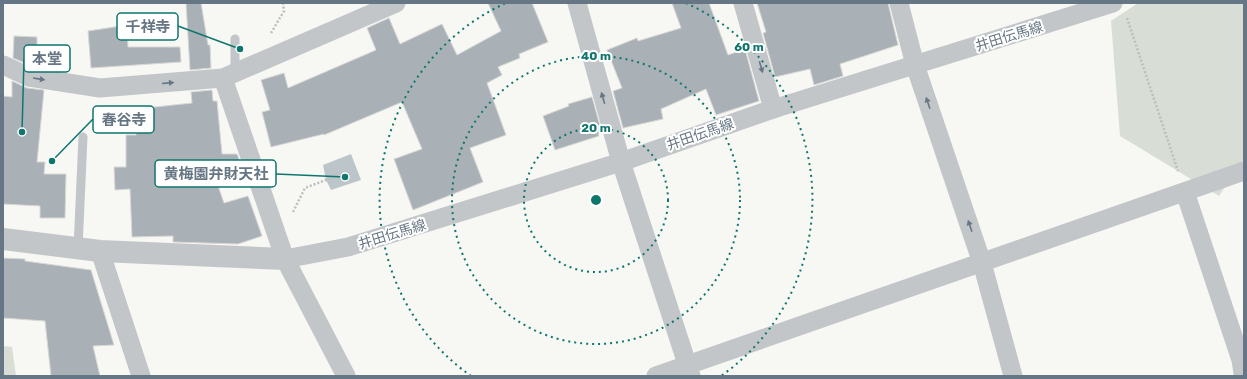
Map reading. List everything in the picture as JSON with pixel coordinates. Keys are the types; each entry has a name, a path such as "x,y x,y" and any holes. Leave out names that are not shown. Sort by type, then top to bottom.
{"street":[{"path":"3,65 29,77 100,88 229,75 396,3"},
{"path":"577,3 621,162 689,371"},
{"path":"742,3 773,108"},
{"path":"899,3 915,65 982,263 1013,376"},
{"name":"井田伝馬線","path":"285,259 348,247 621,162 773,108 915,65 1119,7"},
{"path":"229,75 273,225 285,259 346,376"},
{"path":"656,376 689,371 982,263 1244,171"},
{"path":"1185,192 1241,360 1240,375"},
{"path":"3,239 100,251 285,259"},
{"path":"100,251 142,376"}],"lane":[{"path":"229,75 235,39"},
{"path":"78,248 82,136"}],"path":[{"path":"277,21 284,11 283,3"},
{"path":"1119,7 1185,192"},
{"path":"273,225 288,218 298,204 306,188 326,180 336,174"}],"shaded area":[{"path":"1138,3 1244,3 1244,159 1219,196 1120,136 1111,21"},
{"path":"351,154 361,180 331,190 326,180 323,165"},
{"path":"3,346 12,347 16,376 3,376"}],"building":[{"path":"186,3 201,3 208,45 210,45 211,68 190,70"},
{"path":"488,3 532,3 548,42 519,54 520,58 498,67 502,75 487,83 506,135 470,148 483,182 413,210 394,159 422,149 402,102 324,135 271,147 262,112 270,110 261,80 284,73 288,88 376,50 367,28 389,18 400,44 442,24 457,55 501,31"},
{"path":"672,3 709,3 728,55 745,49 759,101 716,115 706,89 661,109 663,119 623,128 613,91 622,88 607,50 637,38 638,41 681,28"},
{"path":"757,3 888,3 898,45 840,64 843,76 814,85 810,69 775,77 763,33 766,32"},
{"path":"127,25 128,47 180,47 181,62 91,68 88,31"},
{"path":"14,36 37,37 37,53 65,53 65,71 32,66 13,58"},
{"path":"12,81 27,88 44,90 37,162 45,162 44,174 66,174 65,218 40,218 40,206 3,204 3,96 12,97"},
{"path":"212,90 213,101 217,101 222,154 237,154 240,170 216,180 224,203 248,196 262,236 238,244 173,242 173,236 132,237 130,189 115,190 114,167 126,167 126,135 136,135 137,106 155,107 192,103 191,92"},
{"path":"592,97 602,133 598,134 599,136 555,150 543,116 569,106 568,104"},
{"path":"3,258 25,259 25,261 91,270 114,345 93,346 100,376 51,376 45,321 3,318"}],"place":[{"name":"千祥寺","path":"240,49"},
{"name":"本堂","path":"22,132"},
{"name":"春谷寺","path":"52,161"},
{"name":"黄梅園弁財天社","path":"345,177"}]}
